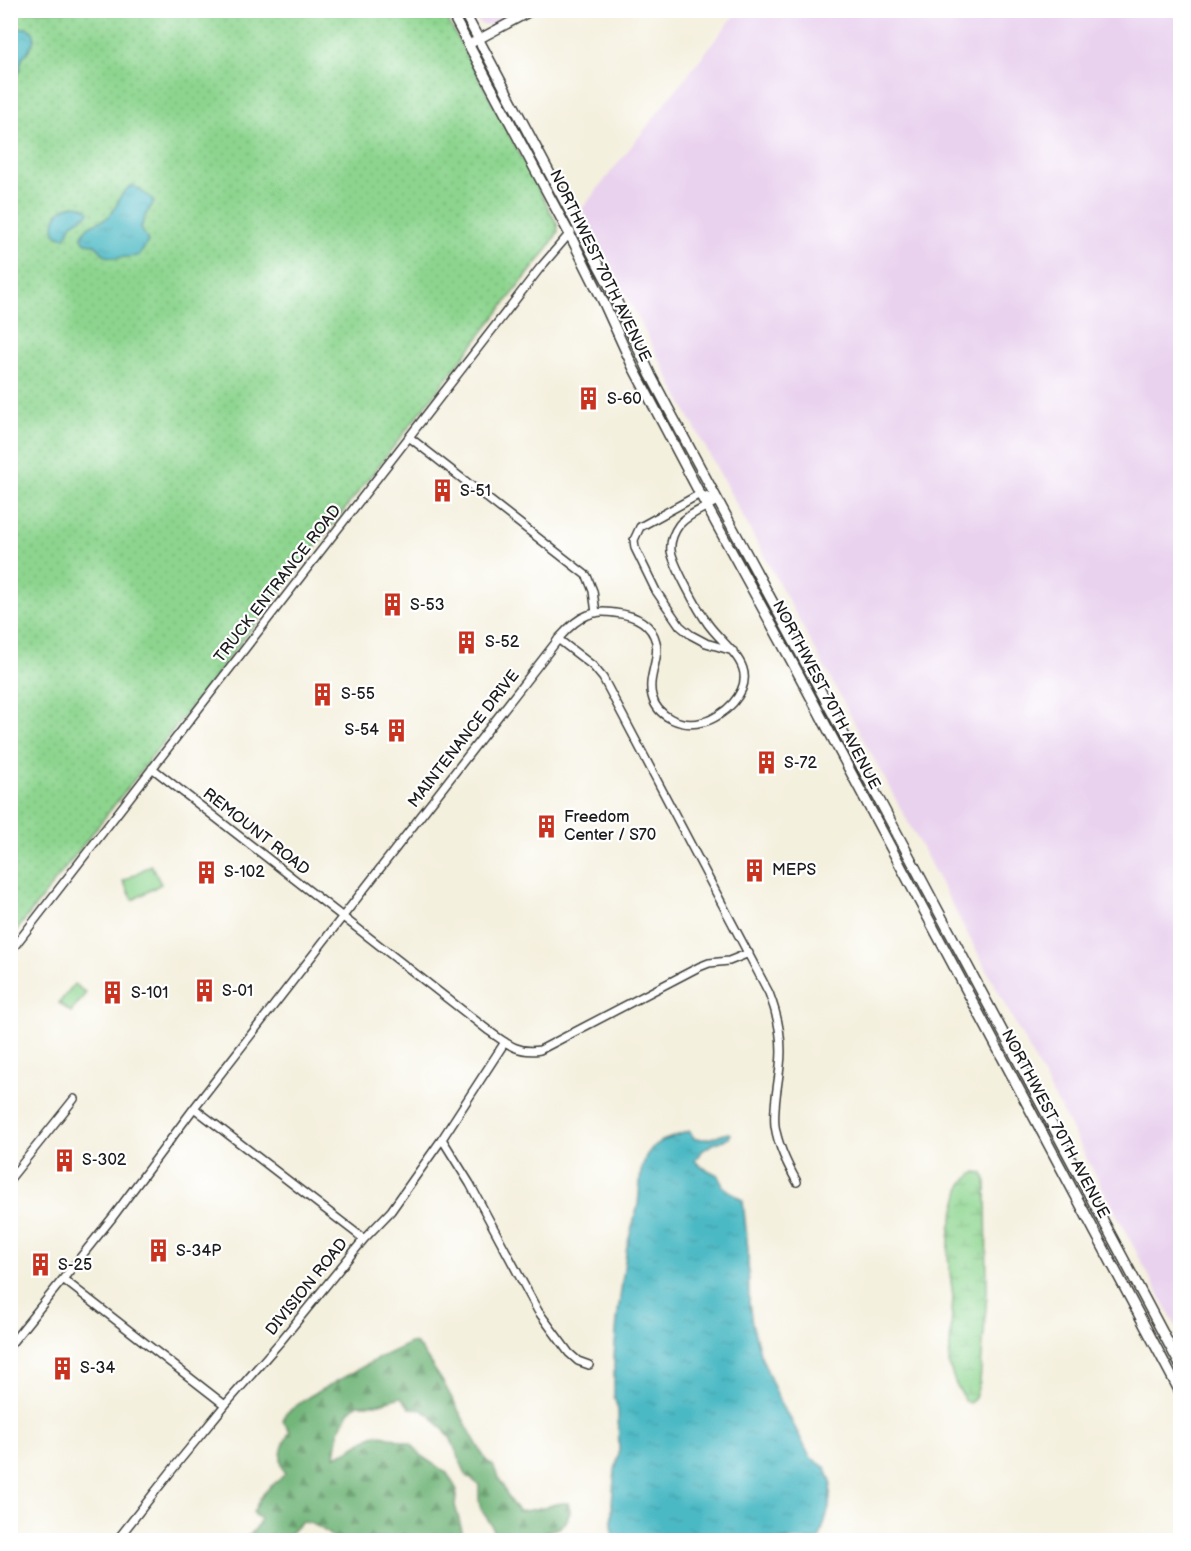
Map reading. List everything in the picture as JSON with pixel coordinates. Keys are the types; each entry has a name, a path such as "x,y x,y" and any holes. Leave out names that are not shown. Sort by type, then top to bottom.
{"main road":[{"name":"NORTHWEST 70TH AVENUE","path":"450,10 568,233 603,301 633,367 700,494 1180,1392"},
{"name":"NORTHWEST 70TH AVENUE","path":"463,10 579,227 610,287 651,376 717,501 875,792 1180,1365"}],"street":[{"path":"468,45 533,10"},
{"path":"568,233 579,227"},
{"name":"TRUCK ENTRANCE ROAD","path":"11,950 568,233"},
{"path":"409,437 587,576 593,591 596,613"},
{"path":"717,501 700,494 640,527 634,540 635,548 656,591 680,626 706,643 733,651"},
{"path":"717,501 680,524 674,533 670,549 703,617 733,651"},
{"name":"MAINTENANCE DRIVE","path":"10,1345 111,1218 558,639 572,624 589,615 607,612 627,614 643,621 654,636 657,654 651,686 652,696 663,714 682,723 703,722 725,711 732,704 744,680 741,662 733,651"},
{"path":"558,639 593,666 603,678 770,993 780,1035 781,1053 775,1104 775,1127 784,1158 797,1182"},
{"name":"REMOUNT ROAD","path":"152,768 489,1031 519,1050 529,1052 540,1050 699,967 709,963 729,961 749,953"},
{"name":"DIVISION ROAD","path":"117,1540 225,1405 364,1239 391,1211 442,1139 505,1042"},
{"path":"10,1179 74,1099"},
{"path":"194,1108 364,1239"},
{"path":"442,1139 470,1184 538,1311 569,1353 578,1361 589,1365"},
{"path":"63,1279 225,1405"}],"shaded area":[{"path":"467,11 522,11 498,23 483,25"},
{"path":"738,11 1180,11 1180,1334 922,848 687,413 582,209"}],"green space":[{"path":"11,11 443,11 557,224 558,232 546,251 13,935 11,934"},
{"path":"151,865 161,884 133,900 123,881"},
{"path":"74,984 86,993 71,1012 59,1003"},
{"path":"976,1172 982,1173 986,1179 987,1294 980,1381 975,1398 970,1403 964,1401 949,1365 953,1297 948,1257 950,1229 961,1186"},
{"path":"410,1343 416,1344 421,1349 444,1384 486,1460 493,1466 512,1504 519,1511 525,1511 568,1503 570,1512 566,1522 559,1528 547,1531 533,1540 492,1540 491,1523 480,1506 479,1485 467,1477 450,1437 432,1417 421,1409 410,1408 401,1397 376,1404 358,1404 349,1412 339,1431 335,1456 376,1434 411,1444 424,1458 447,1473 457,1490 455,1505 463,1540 383,1538 361,1541 335,1540 320,1528 301,1522 284,1540 243,1540 258,1525 260,1518 253,1512 261,1497 285,1473 281,1462 282,1452 290,1431 283,1421 285,1414 310,1396"}],"water":[{"path":"27,28 32,31 34,40 23,56 11,88 11,31"},
{"path":"133,185 154,202 141,228 148,241 138,256 116,258 106,256 94,244 86,243 82,236 88,227 109,216 124,192"},
{"path":"73,205 82,206 89,211 88,214 72,224 65,238 61,237 55,233 55,218 60,211"},
{"path":"689,1131 695,1139 731,1134 729,1138 705,1149 695,1161 718,1175 723,1186 743,1201 748,1249 749,1302 760,1353 782,1407 810,1457 826,1468 831,1482 829,1508 819,1540 612,1540 612,1502 619,1454 618,1410 614,1397 614,1357 627,1246 638,1205 641,1171 646,1156 652,1148 662,1141"}],"place":[{"name":"S-60","path":"589,399"},
{"name":"S-51","path":"442,491"},
{"name":"S-53","path":"392,605"},
{"name":"S-52","path":"467,642"},
{"name":"S-55","path":"323,694"},
{"name":"S-54","path":"397,730"},
{"name":"S-72","path":"766,763"},
{"name":"Freedom Center / S70","path":"546,826"},
{"name":"MEPS","path":"754,870"},
{"name":"S-102","path":"206,872"},
{"name":"S-01","path":"204,991"},
{"name":"S-101","path":"113,993"},
{"name":"S-302","path":"64,1160"},
{"name":"S-34P","path":"158,1251"},
{"name":"S-25","path":"40,1265"},
{"name":"S-34","path":"62,1368"}]}
